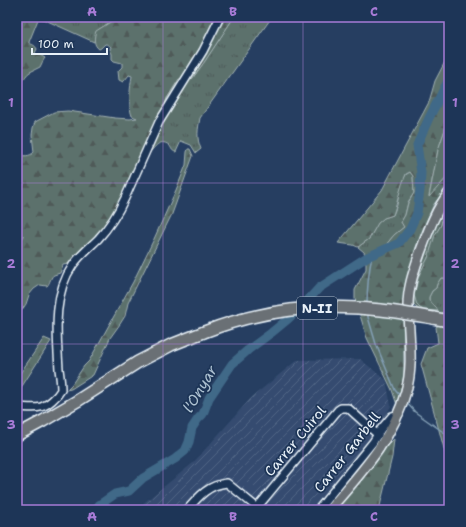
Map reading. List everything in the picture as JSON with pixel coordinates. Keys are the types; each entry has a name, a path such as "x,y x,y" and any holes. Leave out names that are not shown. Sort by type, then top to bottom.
{"highway":[{"name":"N-II","path":"17,435 50,417 138,362 171,345 230,323 274,312 308,308 339,307 381,310 449,321"}],"main road":[{"path":"329,510 380,448 392,430 399,414 407,390 410,372 408,305 411,279 438,208 449,193"}],"street":[{"path":"17,407 42,407 59,394 61,390 56,327 61,288 69,271 76,261 99,237 119,210 159,122 203,50 220,17"},
{"name":"Carrer Cuirol","path":"257,509 341,408 348,408 378,435"},
{"name":"Carrer Garbell","path":"318,510 378,435 381,429 392,416 399,414"},
{"path":"187,510 205,491 218,484 226,483 257,509"}],"shaded area":[{"path":"360,359 386,380 391,406 371,440 315,510 135,510 193,463 251,398 297,360"}],"green space":[{"path":"17,17 39,17 29,43 37,49 35,54 45,58 40,67 30,72 23,79 17,82"},
{"path":"47,17 115,17 96,32 94,42 43,19"},
{"path":"115,17 234,17 192,79 179,79 167,98 159,122 125,198 93,243 73,257 68,264 63,265 60,273 53,276 47,286 40,285 34,289 17,317 17,241 22,239 24,236 17,234 17,155 24,156 34,152 32,135 35,122 54,112 68,111 115,118 137,118 132,116 130,107 132,76 129,75 123,82 119,80 118,71 122,67 122,63 112,59 111,47 109,45 105,44 99,49 95,43 94,38 96,31 112,21"},
{"path":"234,17 272,17 200,118 198,137 201,149 196,153 191,145 181,141 176,152 174,152 166,143 160,143 144,156 159,122 167,98 179,79 192,79"},
{"path":"449,54 449,118 438,150 429,196 449,175 449,185 434,204 425,224 416,247 406,284 403,307 404,376 397,405 392,390 367,338 355,299 355,290 366,269 366,256 385,246 394,235 404,227 401,222 405,215 408,203 414,193 413,176 410,172 406,174 404,179 393,215 384,218 378,223 369,239 358,247 338,243 382,190 429,102 435,81"},
{"path":"449,118 449,175 429,197 438,150"},
{"path":"188,149 190,149 193,156 172,214 128,303 125,316 110,338 93,375 71,389 66,390 89,361 133,282 176,190 186,165"},
{"path":"410,172 413,176 414,193 408,202 405,215 401,222 404,227 394,235 385,246 366,256 358,247 369,239 378,223 384,218 393,215 397,205 402,182"},
{"path":"449,199 449,203 446,205 441,225 435,235 428,258 419,275 424,310 437,311 436,307 429,301 429,297 441,278 449,278 449,316 423,311 418,309 412,302 417,280 431,236 437,221"},
{"path":"449,203 449,278 441,278 429,297 429,301 438,311 424,310 417,305 414,295 419,275 428,258 435,235 441,225 446,205"},
{"path":"439,325 449,326 449,467 421,364 427,348 438,343 436,327"},
{"path":"44,338 51,341 17,394 17,378"},
{"path":"394,439 392,457 379,510 330,510 358,475"}],"waterway":[{"name":"l'Onyar","path":"95,510 99,505 115,494 129,491 143,478 175,459 185,451 189,442 192,428 203,414 209,398 232,364 288,319 319,288 367,257 399,243 410,229 417,213 421,173 417,145 449,79"},
{"path":"367,304 368,279 372,255"},
{"path":"368,314 376,344 395,390 401,397"},
{"path":"406,402 415,412 449,436"}]}
